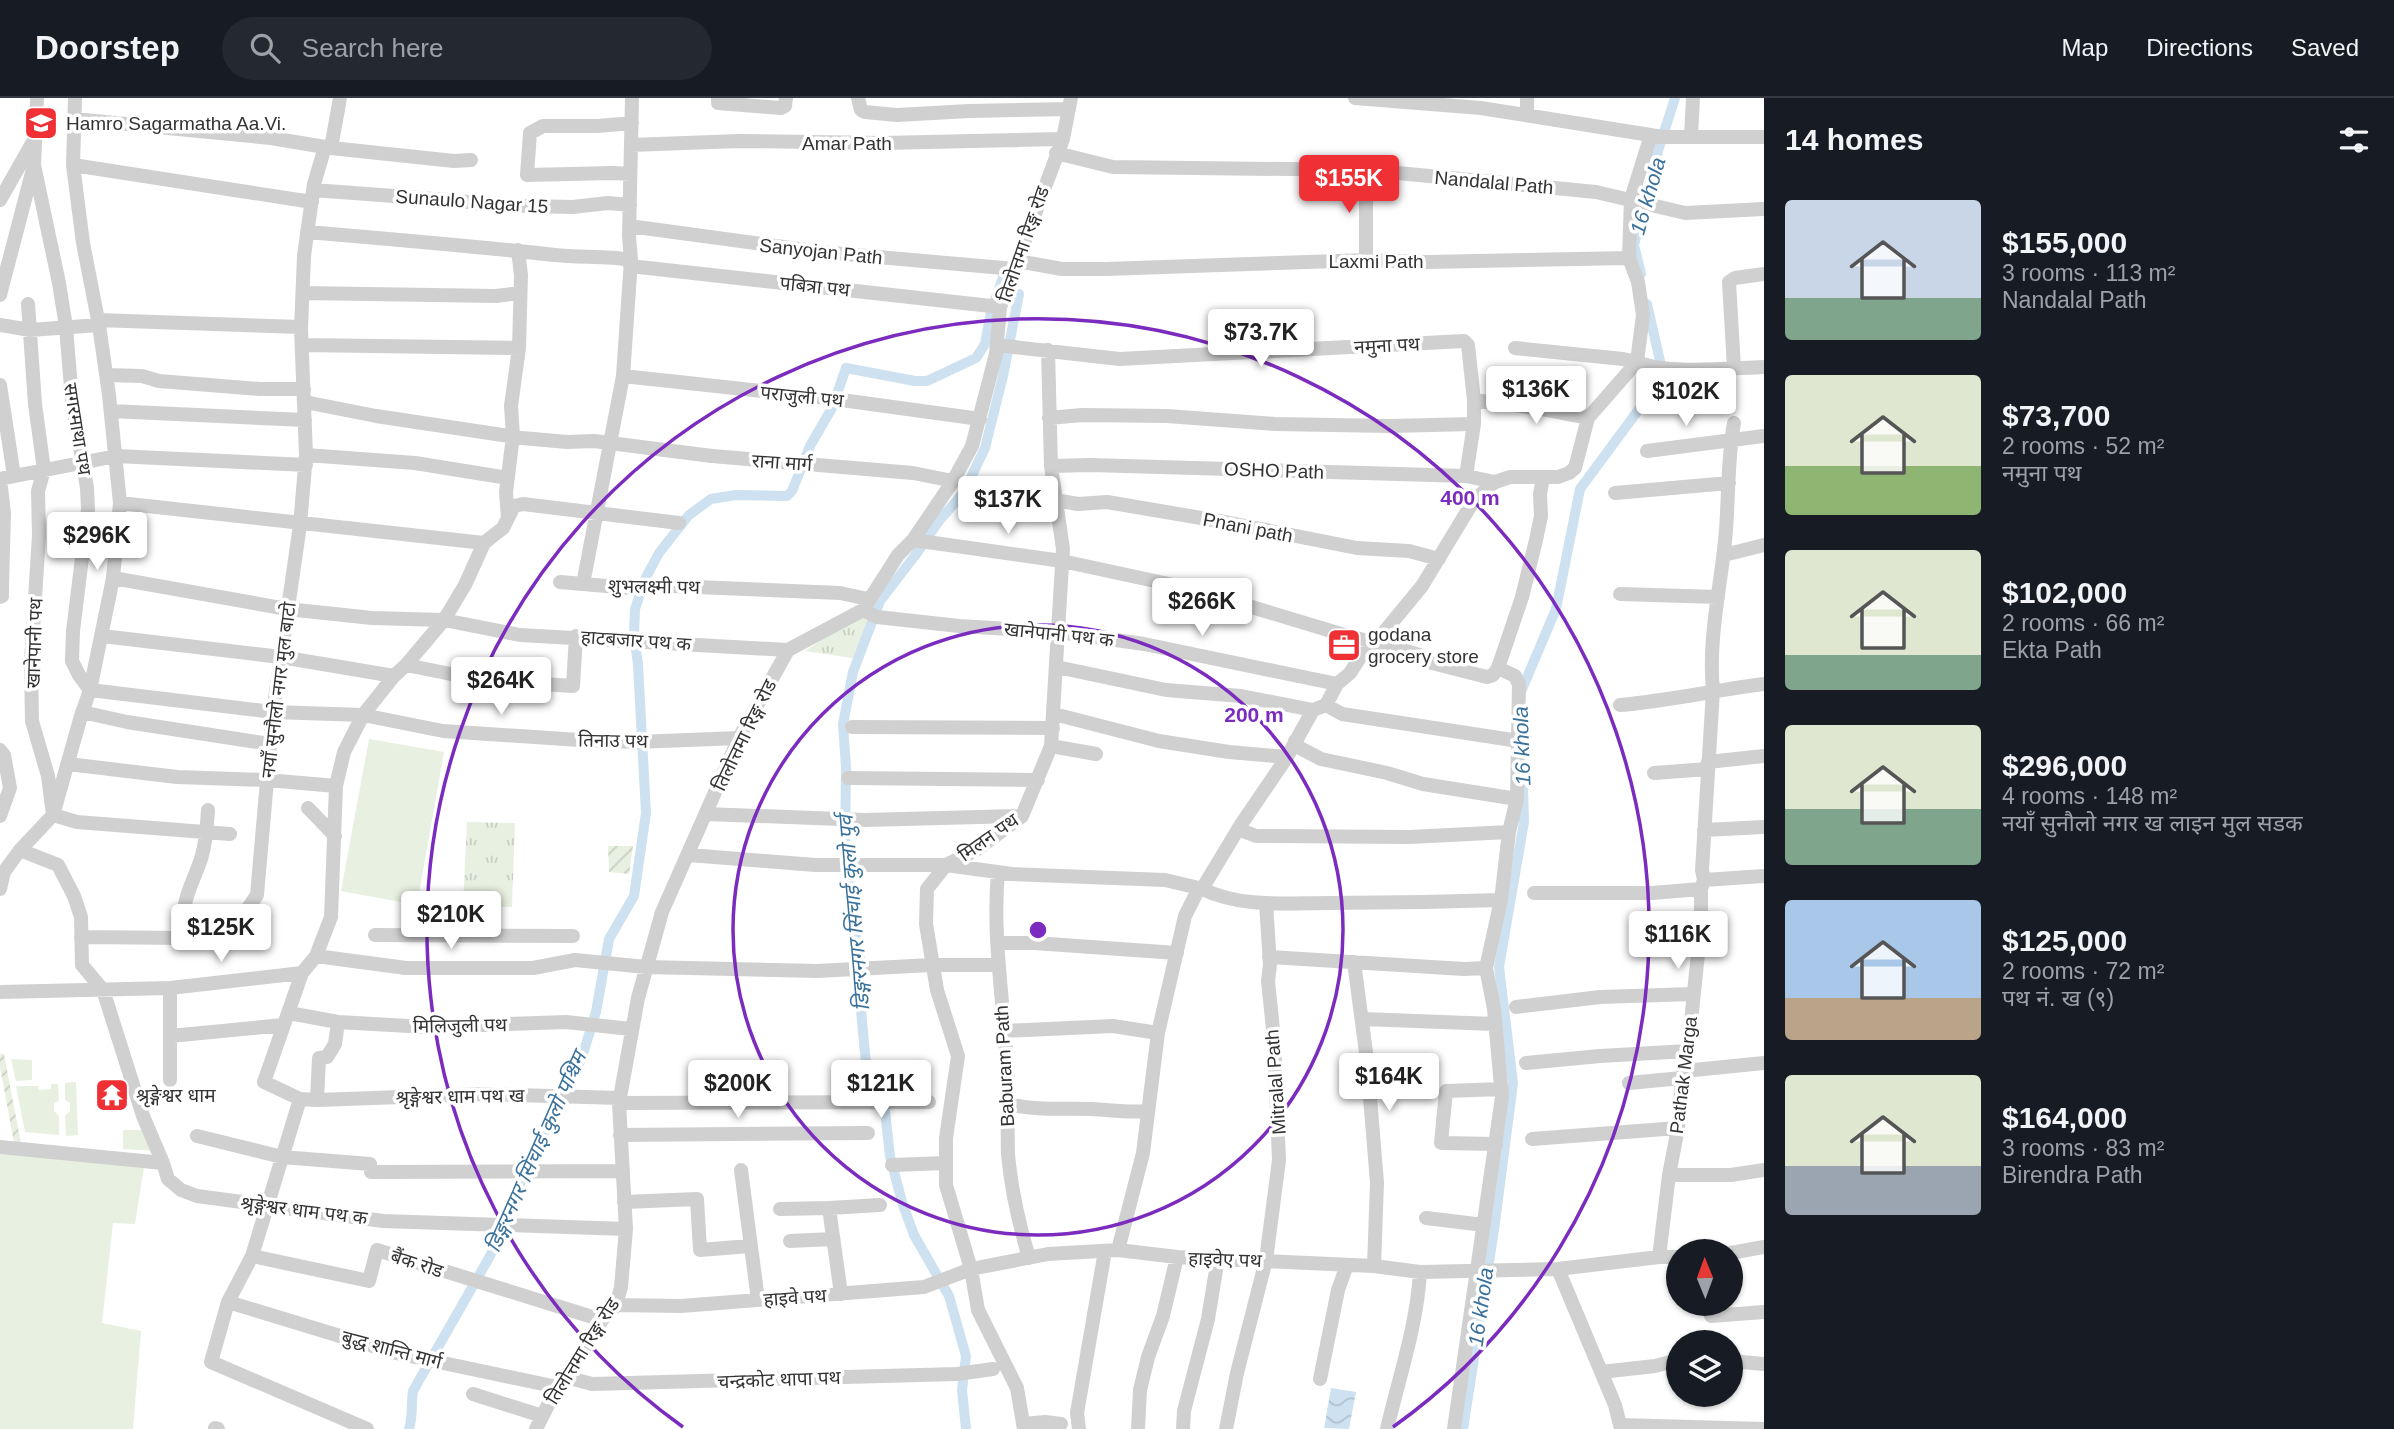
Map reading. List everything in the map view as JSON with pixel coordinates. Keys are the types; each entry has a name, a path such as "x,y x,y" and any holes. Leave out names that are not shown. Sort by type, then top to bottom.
{"street":[{"path":"0,295 34,164 37,98"},
{"path":"0,889 4,872 20,850 54,815 90,690 113,578 120,503 99,323 83,243 73,165 75,98"},
{"name":"नयाँ सुनौलो नगर मुल बाटो","path":"81,937 186,938 236,926 257,895 273,712 300,525 306,460 301,327 304,256 312,196 328,148 340,98"},
{"name":"शुभलक्ष्मी पथ","path":"632,98 630,263 623,376 583,584 630,588 643,585 839,593 866,604"},
{"path":"719,98 718,103 781,108 785,102"},
{"path":"858,98 861,110 865,113 897,115 1070,104"},
{"path":"1355,98 1481,108 1657,136 1764,137"},
{"path":"1527,98 1527,115"},
{"path":"1691,136 1693,98"},
{"name":"तिलोत्तमा रिङ्ग रोड","path":"539,1423 602,1320 616,1305 621,1287 626,1229 620,1100 631,1029 662,912 739,738 788,650 866,604 898,555 914,540 953,481 972,446 998,345 1000,307 1063,139 1070,104"},
{"path":"74,119 271,138 328,148 454,161 471,160"},
{"path":"631,174 527,175 530,133 543,126 632,123"},
{"path":"0,200 36,136"},
{"path":"1466,476 1474,424 1474,400 1588,418 1642,364 1643,315 1629,258 1631,200 1657,136"},
{"name":"Amar Path","path":"631,145 739,141 882,144 1063,139"},
{"name":"Nandalal Path","path":"1056,153 1113,167 1366,170 1583,191 1685,213 1764,209"},
{"name":"सगरमाथा पथ","path":"34,164 66,327 72,400 88,509 73,631 72,661 90,690"},
{"name":"Sunaulo Nagar 15","path":"73,165 312,196 408,197 488,205 629,205"},
{"path":"1366,170 1366,260"},
{"name":"Sanyojan Path","path":"629,226 821,253 1016,265"},
{"name":"पबित्रा पथ","path":"307,232 573,257 615,257 630,263 1000,307"},
{"path":"508,518 506,492 513,436 511,406 519,348 521,275 518,250"},
{"name":"Laxmi Path","path":"1016,265 1106,269 1366,260 1629,258"},
{"path":"1734,368 1730,282 1735,278 1764,274"},
{"path":"303,293 496,296 520,293"},
{"name":"खानेपानी पथ","path":"27,304 44,470 38,491 39,535 31,662 32,721 48,776 54,815"},
{"path":"0,326 30,330 99,323 301,327"},
{"name":"नमुना पथ","path":"998,345 1119,359 1464,341 1468,345 1474,400"},
{"path":"302,345 519,348"},
{"path":"1515,348 1623,359 1667,369 1764,367"},
{"name":"मिलन पथ","path":"1023,1427 1017,1388 978,1310 971,1269 946,1185 946,1138 958,1056 937,990 926,924 927,889 946,865 976,850 1022,816 1051,746 1062,561 1061,523 1051,466 1048,349"},
{"name":"राना मार्ग","path":"106,375 142,376 159,381 260,389 304,396 376,416 513,436 913,473 953,481"},
{"name":"पराजुली पथ","path":"623,376 827,398 980,419"},
{"path":"0,386 5,478 0,597"},
{"path":"111,411 305,420"},
{"path":"1049,418 1082,415 1167,416 1275,424 1474,424"},
{"name":"OSHO Path","path":"1051,466 1466,476 1495,482 1510,478 1558,477 1575,468 1588,418"},
{"name":"Pathak Marga","path":"1659,1257 1688,1051 1701,924 1704,830 1715,688 1712,662 1724,555 1734,423"},
{"path":"1647,451 1764,436"},
{"path":"5,478 116,456 415,463 508,478"},
{"path":"914,540 1062,561 1192,589 1419,655 1432,663 1487,677 1493,676 1497,668 1522,597 1541,516 1540,494 1543,477"},
{"path":"1079,1429 1077,1413 1112,1251 1143,1153 1158,1033 1185,916 1238,829 1319,707 1422,586 1474,500 1495,482"},
{"path":"1615,493 1729,484"},
{"name":"Pnani path","path":"1055,500 1077,504 1107,502 1357,548 1409,551 1439,559"},
{"path":"120,503 300,525 484,543"},
{"path":"367,1429 211,1362 229,1302 252,1256 300,1099 264,1082 302,973 316,956 331,916 336,786 344,752 363,715 444,620 465,585 484,543 503,528 514,506 523,504 679,523"},
{"path":"1724,555 1764,545"},
{"name":"हाटबजार पथ क","path":"113,578 287,609 372,618 444,620 520,635 576,636 788,650"},
{"path":"560,582 583,584"},
{"path":"1620,594 1718,597"},
{"name":"खानेपानी पथ क","path":"866,604 877,617 959,626 1059,632 1144,644 1337,684"},
{"path":"102,636 281,657 394,676"},
{"path":"406,665 481,680 573,686 576,636"},
{"path":"1056,667 1166,690 1241,696 1319,707 1342,715 1519,741"},
{"path":"1454,1429 1484,1270 1484,1225 1503,1097 1486,968 1501,900 1509,832 1517,799 1519,684 1515,676 1497,668"},
{"path":"1620,705 1664,702 1715,688 1764,684"},
{"name":"तिनाउ पथ","path":"90,690 273,712 363,715 443,731 640,742 739,738"},
{"path":"82,712 127,722 270,744"},
{"path":"852,727 1053,721 1228,752 1287,757"},
{"path":"1295,741 1300,748 1321,759 1387,773 1423,784 1517,799"},
{"path":"1051,746 1096,754"},
{"path":"0,750 4,755 10,788 0,816"},
{"path":"1654,774 1764,755"},
{"path":"68,764 177,776 336,786"},
{"path":"848,778 1038,780"},
{"path":"308,808 335,836"},
{"path":"186,938 183,920 186,896 202,857 208,810"},
{"path":"706,814 844,819 1022,816"},
{"path":"54,815 77,822 230,834"},
{"path":"1704,830 1764,827"},
{"path":"1238,829 1256,836 1410,837 1509,832"},
{"path":"20,850 58,865 81,917 82,965 103,990"},
{"path":"689,855 825,865 946,865 998,872 1165,880 1239,902 1396,903 1501,900"},
{"name":"Baburam Path","path":"998,872 995,904 1011,1178 1029,1258"},
{"path":"1534,893 1652,893 1764,876"},
{"name":"Mitralal Path","path":"1226,1429 1237,1373 1266,1260 1279,1160 1266,903"},
{"path":"375,934 573,931 578,960"},
{"path":"997,943 1177,953"},
{"path":"316,956 406,968 533,968 578,960 646,967 817,971 931,965 998,965"},
{"path":"1269,957 1464,969 1486,968"},
{"path":"1354,962 1363,1019 1377,1183 1374,1266"},
{"path":"0,992 170,988 302,973"},
{"path":"170,988 170,1080"},
{"name":"श्रृङ्गेश्वर धाम पथ क","path":"103,990 143,1116 168,1179 181,1190 197,1196 383,1221 626,1229"},
{"path":"1516,1007 1600,997 1693,994"},
{"name":"मिलिजुली पथ","path":"170,1036 286,1019 426,1027 566,1022 631,1029"},
{"path":"1363,1019 1495,1024"},
{"path":"317,1100 319,1058 327,1057 335,1044 338,1023"},
{"path":"1004,1031 1112,1026 1158,1033"},
{"path":"1526,1063 1688,1051"},
{"path":"1629,1083 1764,1063"},
{"path":"1496,1144 1441,1143 1446,1091 1502,1089"},
{"name":"श्रृङ्गेश्वर धाम पथ ख","path":"300,1099 485,1094 620,1100 929,1102"},
{"path":"1008,1104 1026,1109 1093,1109 1124,1113 1148,1111"},
{"path":"1532,1139 1678,1128"},
{"path":"620,1135 868,1133"},
{"path":"197,1136 282,1157 370,1168 524,1172 622,1171"},
{"path":"0,1147 163,1163"},
{"path":"892,1165 945,1163"},
{"path":"741,1170 758,1300"},
{"path":"1669,1175 1731,1175 1764,1170"},
{"path":"624,1202 696,1199 700,1250 750,1246"},
{"path":"780,1209 880,1205"},
{"path":"829,1208 841,1294"},
{"path":"1426,1218 1484,1225"},
{"path":"790,1241 833,1239"},
{"path":"1743,1251 1764,1247"},
{"name":"बैंक रोड","path":"252,1256 369,1281 377,1250 602,1320"},
{"name":"हाइवेए पथ","path":"971,1269 1048,1254 1112,1251 1177,1257 1374,1266 1420,1272 1558,1269 1666,1257"},
{"path":"1138,1429 1140,1390 1148,1357 1163,1316 1177,1257"},
{"path":"1182,1429 1184,1410 1208,1319 1218,1258"},
{"path":"1320,1379 1338,1290 1347,1265"},
{"name":"हाइवे पथ","path":"616,1305 681,1307 924,1287 971,1269"},
{"path":"1558,1269 1615,1405 1620,1427 1764,1429"},
{"path":"1387,1429 1408,1354 1420,1272"},
{"name":"बुद्ध शान्ति मार्ग","path":"229,1302 396,1353 562,1382"},
{"path":"1743,1311 1764,1312"},
{"path":"1743,1362 1764,1364"},
{"path":"1601,1372 1666,1363"},
{"name":"चन्द्रकोट थापा पथ","path":"562,1382 592,1384 964,1373 993,1369"},
{"path":"473,1394 539,1423"},
{"path":"1023,1427 1045,1422 1061,1424"}],"green space":[{"path":"859,615 871,623 858,659 805,651"},
{"path":"369,739 444,752 417,905 341,891"},
{"path":"467,822 515,823 512,907 463,905"},
{"path":"608,846 633,846 629,874 609,872"},
{"path":"0,1054 4,1054 22,1149 15,1148"},
{"path":"11,1059 32,1060 32,1080 16,1081"},
{"path":"76,1082 78,1135 66,1136 65,1116 70,1111 70,1103 65,1100 65,1083"},
{"path":"51,1084 58,1084 59,1101 54,1103 54,1111 59,1116 59,1135 25,1132 16,1086 38,1086 39,1090 51,1089"},
{"path":"123,1130 149,1130 157,1151 123,1149"},
{"path":"0,1147 144,1167 135,1224 113,1223 102,1323 141,1331 133,1429 0,1429"}],"water":[{"path":"1331,1388 1356,1392 1349,1429 1324,1428"}],"waterway":[{"name":"16 khola","path":"1641,274 1634,245 1658,151 1675,98"},
{"name":"डिङ्गरनगर सिंचाई कुलो पश्चिम","path":"409,1429 413,1391 490,1256 514,1204 527,1162 552,1119 582,1057 596,1012 609,939 634,896 646,813 634,634 635,609 645,579 659,553 689,515 711,499 736,495 787,496 792,491 810,446 832,408 846,368 927,381 976,358 985,344 991,312 1005,271"},
{"name":"डिङ्गरनगर सिंचाई कुलो पुर्व","path":"966,1429 962,1390 966,1356 949,1296 914,1235 902,1202 890,1156 885,1111 866,1064 860,958 845,849 846,767 843,724 853,672 880,601 939,521 964,492 985,448 1019,294"},
{"name":"16 khola","path":"1520,694 1556,609 1580,489 1648,397 1660,361 1647,304"},
{"name":"16 khola","path":"1463,1429 1494,1230 1513,1083 1499,967 1524,822 1523,790"}],"place":[{"name":"Hamro Sagarmatha Aa.Vi.","path":"41,123"},
{"name":"godana grocery store","path":"1344,645"},
{"name":"श्रृङ्गेश्वर धाम","path":"112,1095"}]}
